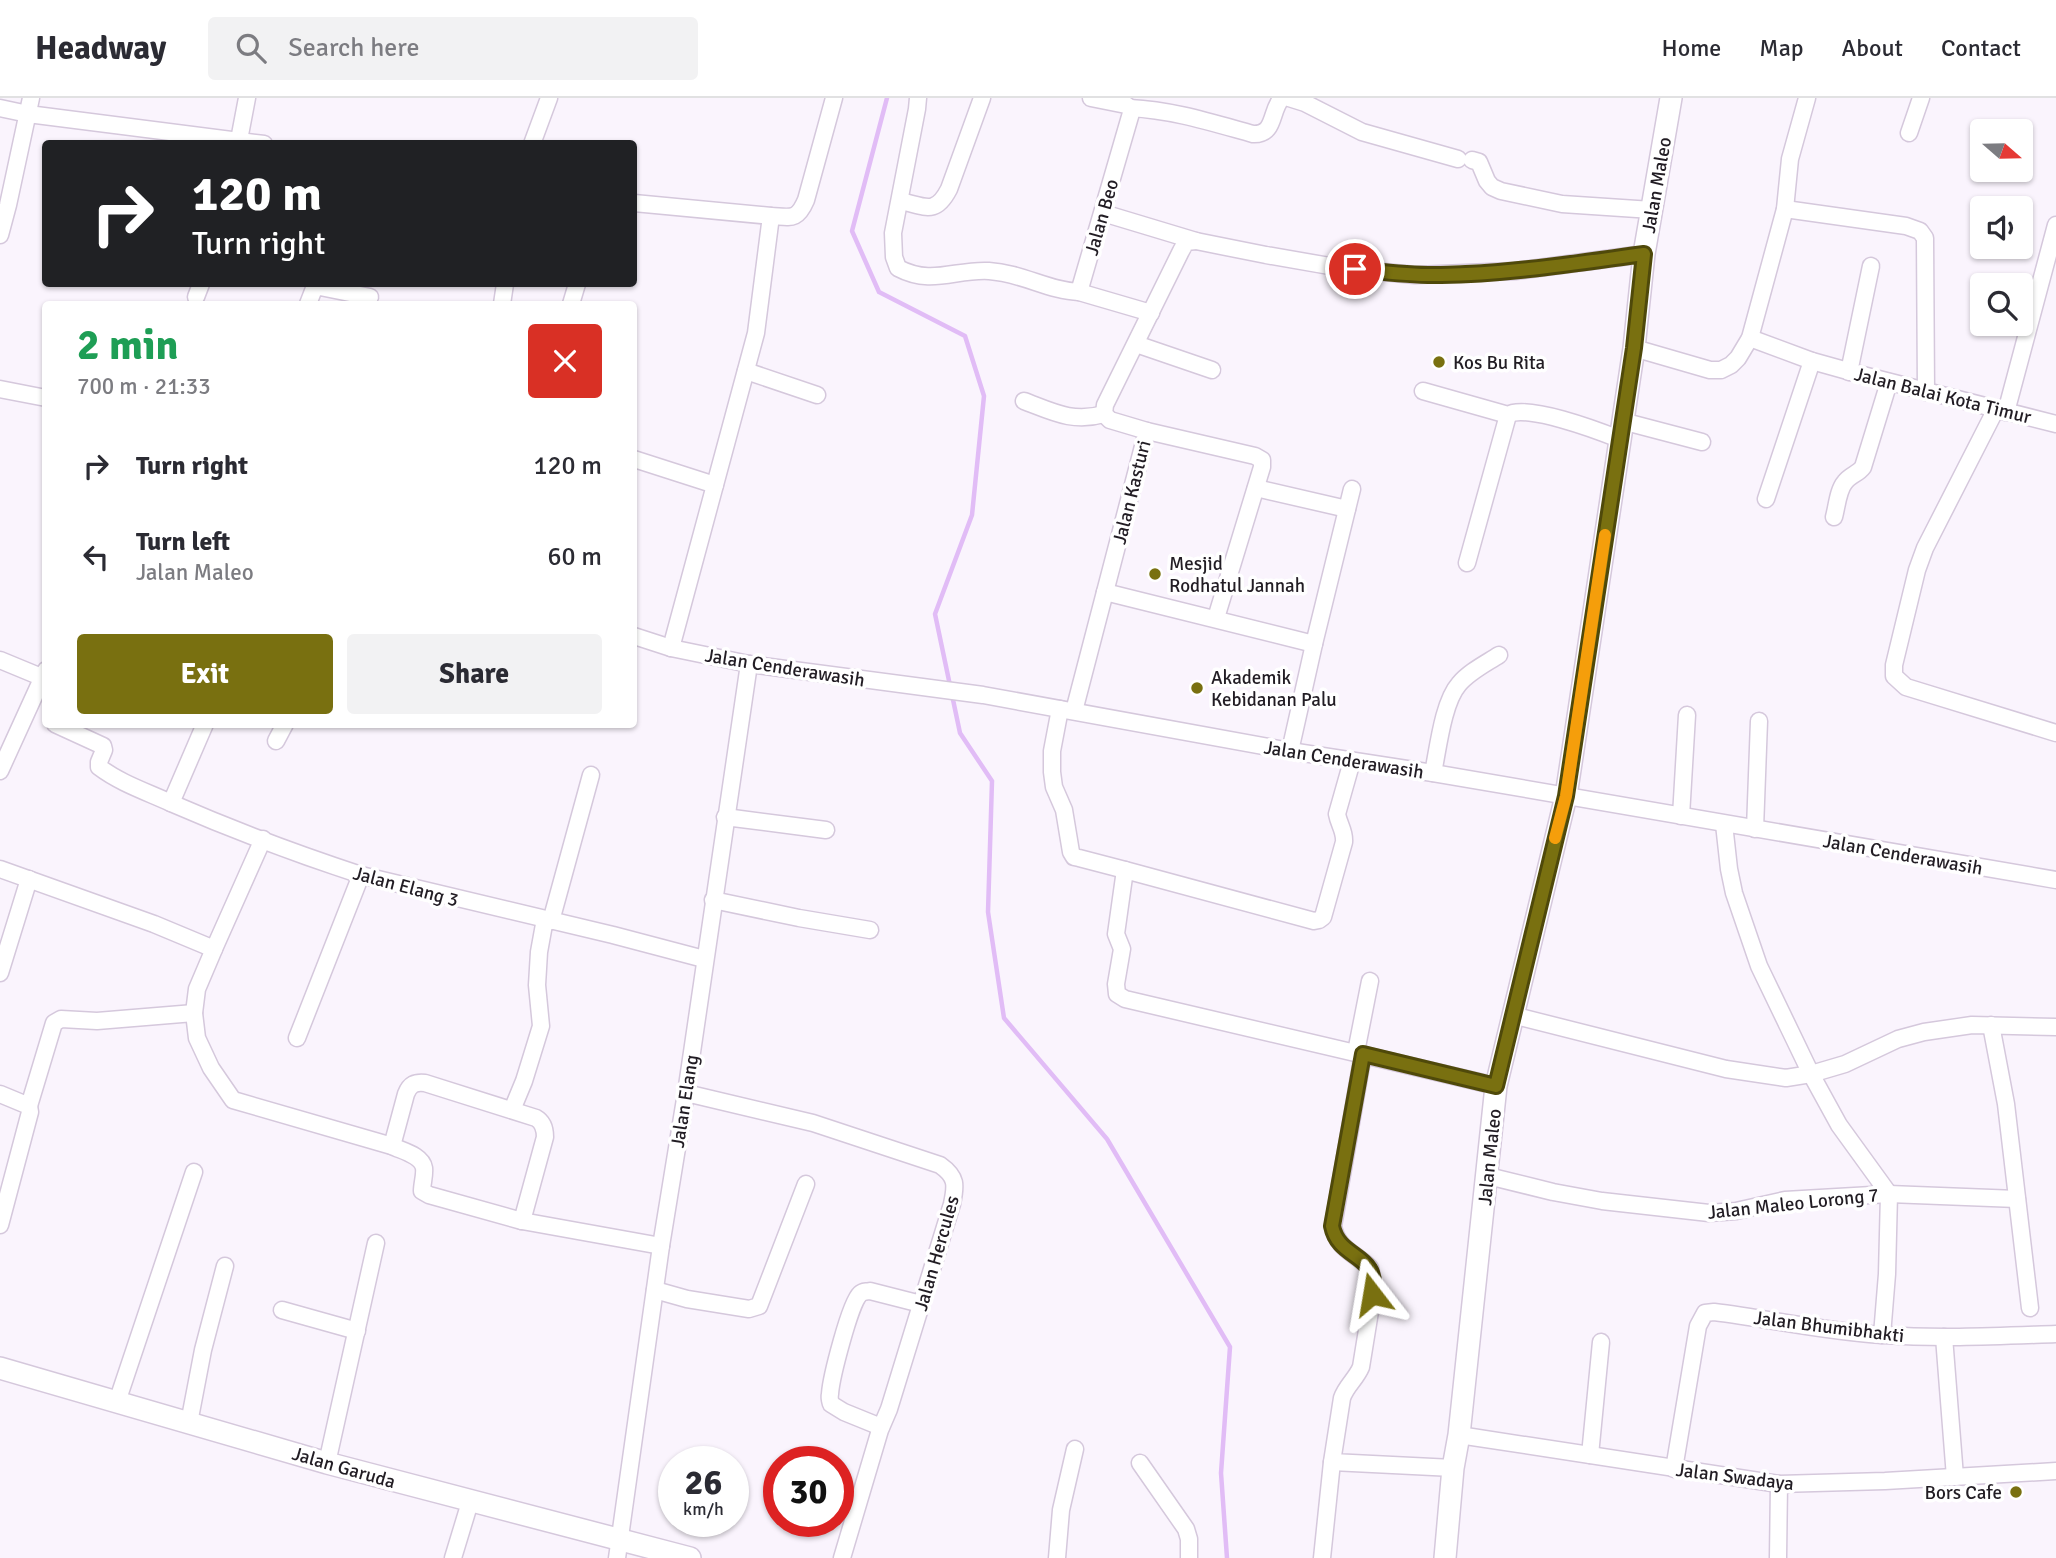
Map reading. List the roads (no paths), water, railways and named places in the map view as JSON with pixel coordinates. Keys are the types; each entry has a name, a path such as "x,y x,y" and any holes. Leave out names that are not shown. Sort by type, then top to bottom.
{"street":[{"path":"0,108 28,115 239,140 247,98"},
{"path":"533,140 549,98"},
{"path":"637,203 769,225 800,214 834,98"},
{"path":"918,98 894,233 894,257 898,268 908,273 938,278 972,271 1014,274 1067,292 1079,292 1151,313"},
{"path":"900,201 933,207 941,203 949,189 982,98"},
{"path":"1091,98 1130,108 1182,114 1261,135 1269,128 1282,98"},
{"path":"1289,98 1305,103 1362,132 1479,162 1487,181 1501,191 1562,204 1652,210"},
{"name":"Jalan Maleo","path":"1445,1558 1496,1086 1566,796 1634,348 1644,254 1671,98"},
{"path":"1634,348 1710,370 1721,370 1738,358 1750,338 1785,209 1790,159 1808,98"},
{"path":"1909,133 1921,98"},
{"name":"Jalan Beo","path":"1079,292 1131,113 1130,108"},
{"path":"0,235 28,115"},
{"path":"1785,209 1906,226 1922,232 1925,238 1926,392"},
{"path":"1103,213 1196,241 1341,268 1415,275 1514,271 1644,254"},
{"path":"671,648 757,332 769,225"},
{"path":"2056,225 2001,410 1925,548 1894,665 1895,676 1906,687 2056,733"},
{"path":"1024,401 1070,417 1088,419 1104,414 1105,405 1181,251 1186,243 1196,241"},
{"path":"1849,372 1871,266"},
{"path":"321,287 370,297"},
{"name":"Jalan Balai Kota Timur","path":"1750,338 1849,372 2056,424"},
{"path":"1136,344 1212,370"},
{"path":"1766,499 1812,361"},
{"path":"746,371 817,395"},
{"path":"1834,517 1842,486 1863,467 1889,382"},
{"path":"0,389 42,397"},
{"path":"1423,391 1508,415"},
{"path":"1467,563 1508,415 1513,411 1526,411 1593,429 1621,430 1702,442"},
{"name":"Jalan Kasturi","path":"1104,414 1110,420 1147,432 1105,592 1052,751 1052,772 1074,857 1125,870"},
{"path":"1147,432 1259,457 1263,464 1216,618"},
{"path":"637,460 715,485"},
{"path":"1256,488 1347,509"},
{"path":"1290,751 1352,489"},
{"path":"1105,592 1314,645"},
{"name":"Jalan Cenderawasih","path":"637,637 671,648 749,664 982,695 1290,751 2056,880"},
{"path":"1433,773 1448,701 1467,676 1499,655"},
{"path":"0,660 42,674"},
{"name":"Jalan Elang","path":"619,1549 654,1290 749,664"},
{"path":"0,771 42,679"},
{"path":"26,712 42,718"},
{"path":"1681,816 1687,715"},
{"path":"1755,829 1759,721"},
{"name":"Jalan Elang 3","path":"63,728 103,746 99,767 118,778 171,803 361,875 704,960"},
{"path":"171,803 203,728"},
{"path":"276,741 283,728"},
{"path":"1352,761 1337,814 1344,830 1345,842 1326,912 1319,920 1306,919 1125,870 1116,934 1122,948 1117,994 1496,1086"},
{"path":"512,1110 541,1026 537,985 539,952 591,775"},
{"path":"725,817 826,830"},
{"path":"1724,824 1728,869 1743,923 1759,966 1839,1125 1889,1194 1882,1335"},
{"path":"262,839 197,989 194,1013 197,1038 211,1068 233,1100 392,1146 421,1160 424,1168 424,1193 522,1221 661,1246"},
{"path":"0,869 154,924 214,949"},
{"path":"297,1038 361,875"},
{"path":"0,974 29,879"},
{"path":"713,900 870,930"},
{"path":"1322,1558 1342,1398 1345,1389 1355,1379 1361,1367 1374,1287 1370,1268 1339,1243 1332,1226 1370,981"},
{"path":"0,1225 30,1112 29,1106 54,1023 61,1019 97,1021 194,1013"},
{"path":"1512,1015 1745,1072 1786,1078 1845,1064 1898,1039 1924,1032 1972,1025 2056,1027"},
{"path":"1990,1025 2006,1104 2030,1308"},
{"path":"392,1146 406,1094 412,1084 425,1083 541,1121 545,1137 522,1221"},
{"name":"Jalan Hercules","path":"686,1093 813,1123 940,1165 951,1173 955,1189 952,1204 842,1558"},
{"path":"0,1094 29,1106"},
{"path":"117,1402 194,1172"},
{"name":"Jalan Maleo Lorong 7","path":"1488,1176 1602,1201 1709,1213 1735,1211 1785,1200 1889,1194 2017,1199"},
{"path":"654,1290 687,1299 750,1309 759,1306 806,1184"},
{"path":"327,1463 376,1243"},
{"path":"189,1423 203,1350 225,1266"},
{"path":"881,1427 831,1404 829,1396 834,1372 851,1311 858,1295 870,1291 921,1304"},
{"path":"282,1310 357,1331"},
{"name":"Jalan Bhumibhakti","path":"1674,1469 1698,1326 1705,1312 1882,1335 1944,1337 2056,1334"},
{"path":"1944,1337 1955,1478"},
{"path":"1590,1455 1601,1342"},
{"name":"Jalan Garuda","path":"0,1368 470,1502 619,1549 690,1558"},
{"name":"Jalan Swadaya","path":"1459,1435 1779,1484 1955,1478 2056,1471"},
{"path":"1057,1558 1061,1510 1075,1450"},
{"path":"1332,1462 1453,1468"},
{"path":"1140,1463 1186,1529 1189,1558"},
{"path":"1778,1558 1779,1484"},
{"path":"453,1558 470,1502"}],"waterway":[{"path":"887,98 852,231 879,292 965,336 984,396 972,515 935,614 960,733 992,781 988,912 1004,1018 1107,1139 1230,1347 1221,1473 1227,1558"}],"place":[{"name":"Kos Bu Rita","path":"1439,362"},
{"name":"Mesjid Rodhatul Jannah","path":"1155,574"},
{"name":"Akademik Kebidanan Palu","path":"1197,688"},
{"name":"Bors Cafe","path":"2016,1492"}]}
